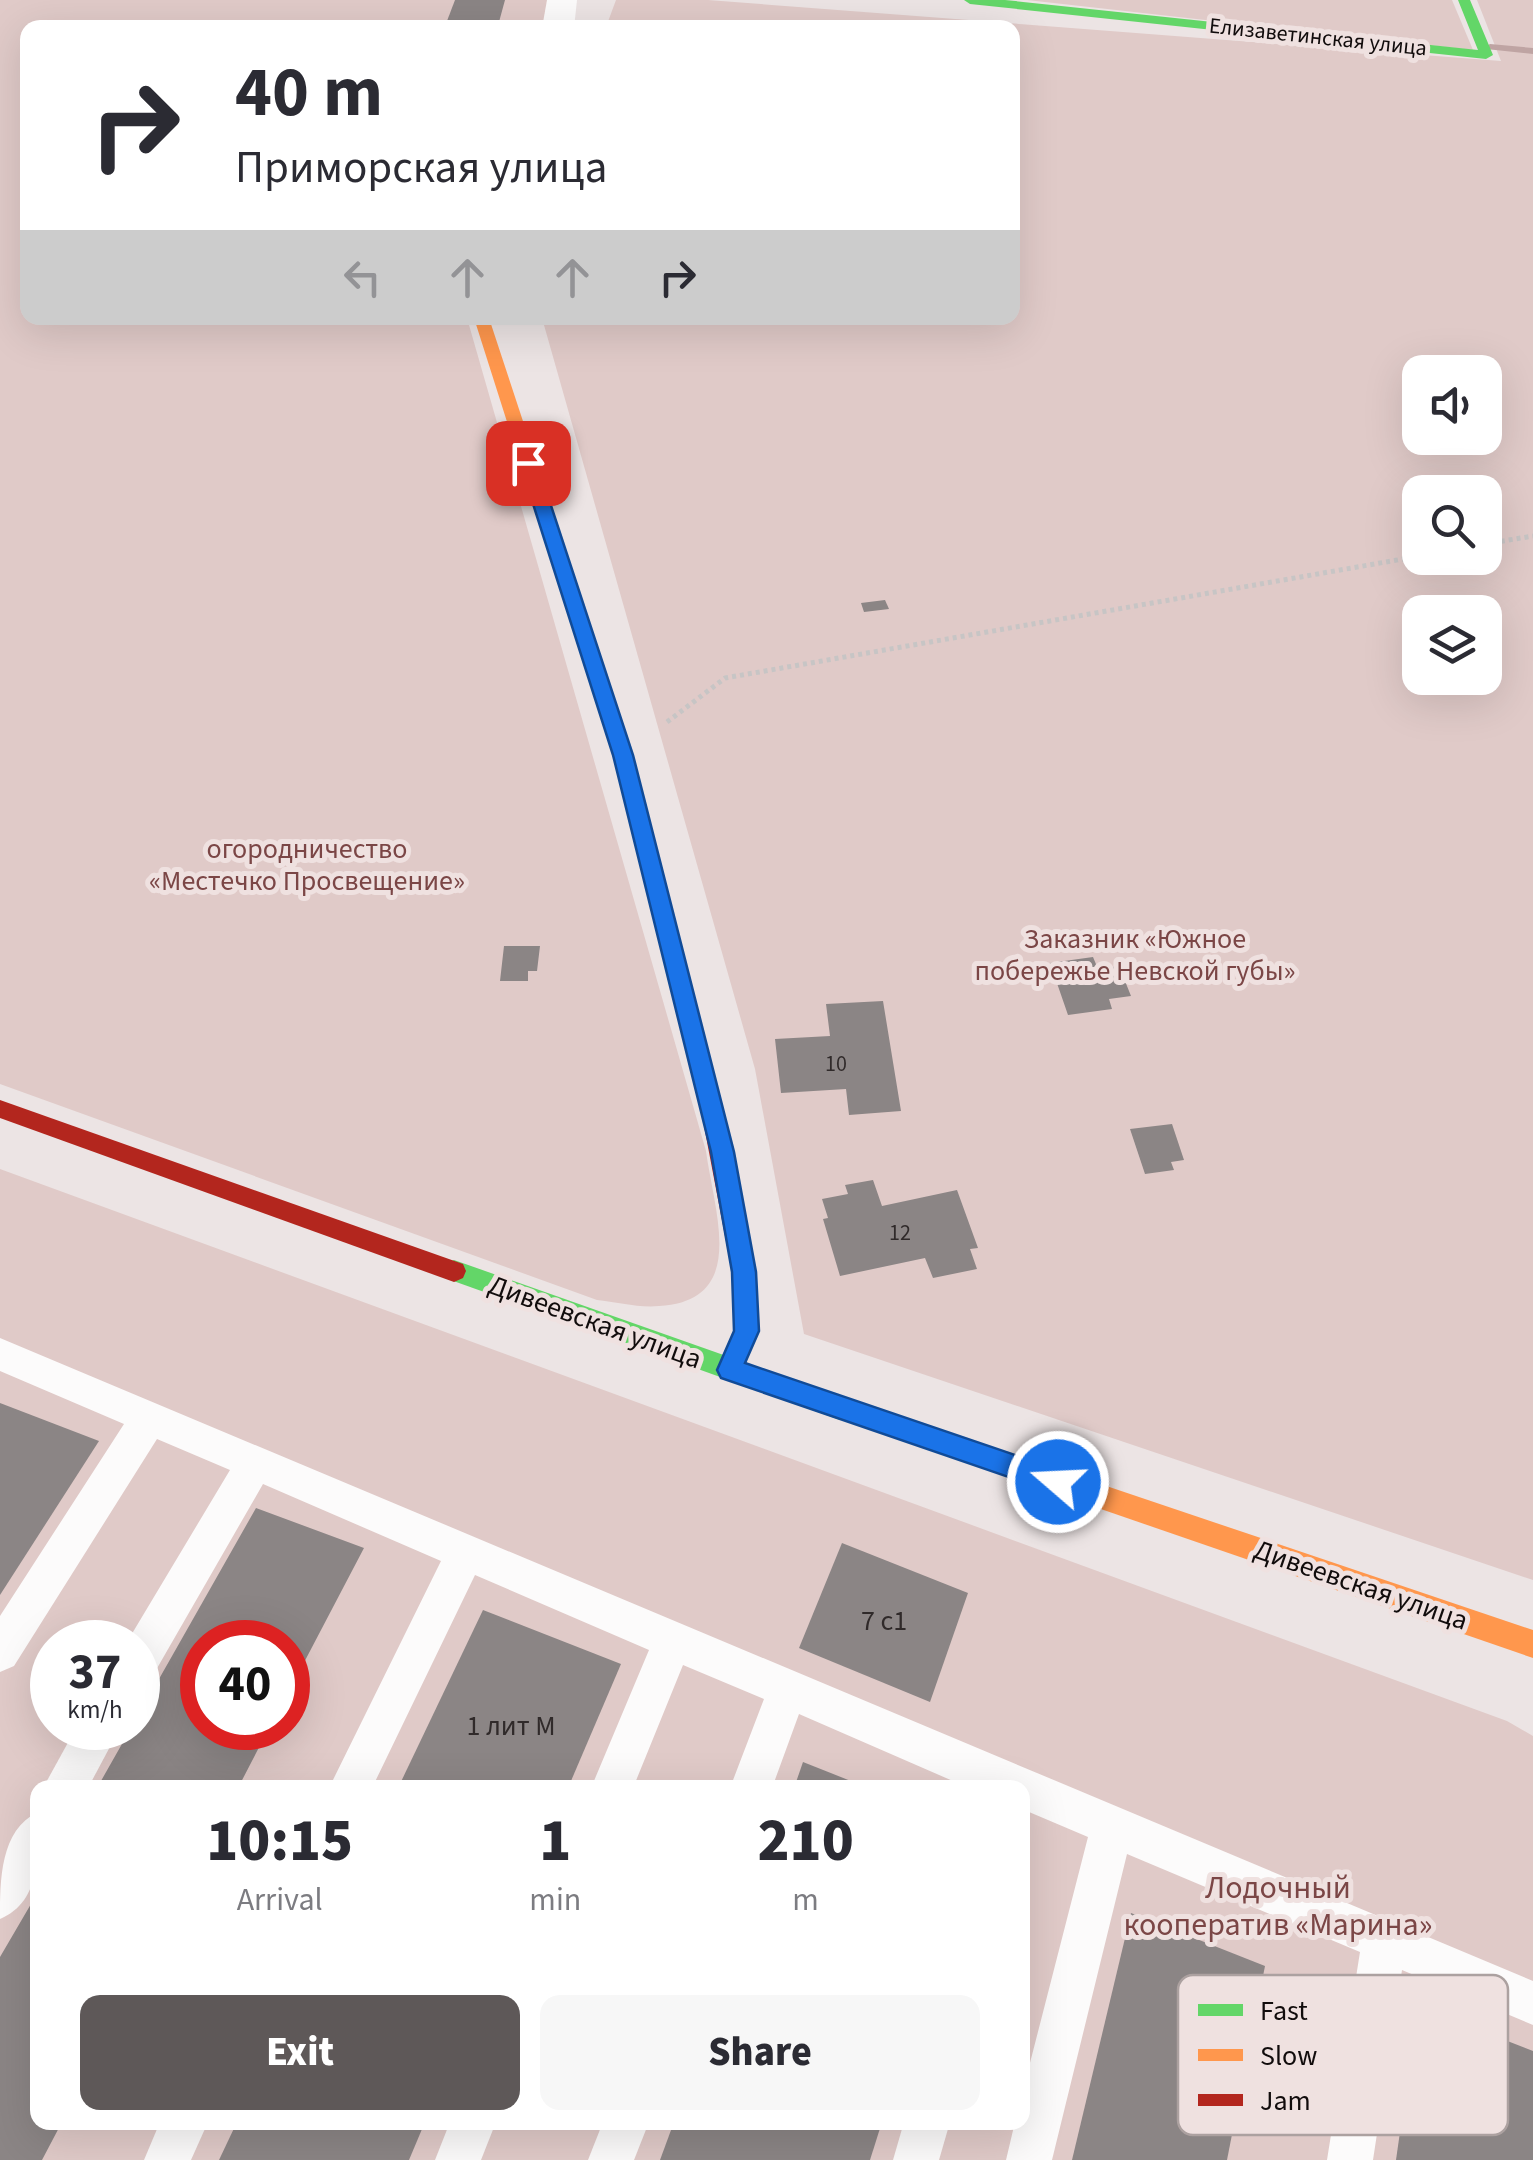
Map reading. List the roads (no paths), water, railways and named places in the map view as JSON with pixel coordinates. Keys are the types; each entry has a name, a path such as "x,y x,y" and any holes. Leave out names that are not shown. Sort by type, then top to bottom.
{"street":[{"name":"Елизаветинская улица","path":"970,0 1486,55 1464,0"},
{"path":"482,325 623,755 722,1152 744,1272 746,1331 730,1370"},
{"name":"Дивеевская улица","path":"0,1109 730,1370 1533,1644"}],"lane":[{"path":"0,1354 1002,1780"},
{"path":"0,1652 150,1416"},
{"path":"160,1625 256,1461"},
{"path":"354,1780 467,1550"},
{"path":"615,1780 674,1638"},
{"path":"754,1780 788,1688"},
{"path":"69,1780 86,1750"},
{"path":"1030,1792 1466,1975"},
{"path":"1029,2160 1112,1827"},
{"path":"0,1896 30,1846"},
{"path":"1379,1975 1384,1941"},
{"path":"1508,1993 1533,2003"},
{"path":"166,2160 181,2130"},
{"path":"458,2160 470,2130"},
{"path":"612,2160 623,2130"},
{"path":"916,2160 924,2130"},
{"path":"1350,2160 1354,2135"}],"waterway":[{"path":"1490,47 1533,51"}],"park label":[{"name":"огородничество «Местечко Просвещение»","path":"307,865"},
{"name":"Заказник «Южное побережье Невской губы»","path":"1135,955"},
{"name":"Лодочный кооператив «Марина»","path":"1278,1906"}]}
